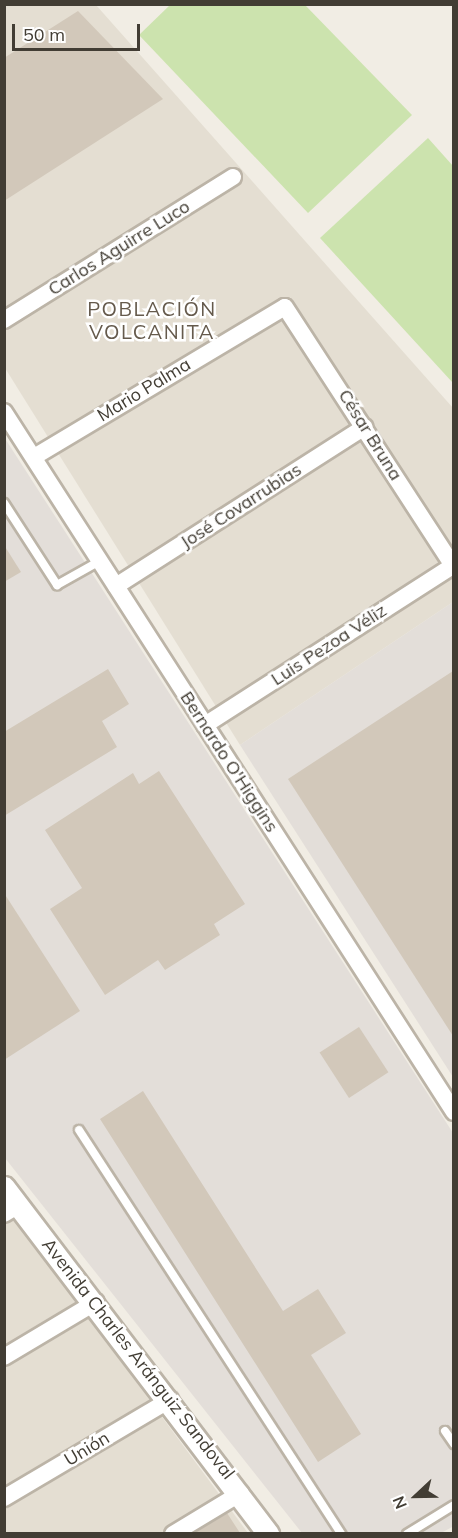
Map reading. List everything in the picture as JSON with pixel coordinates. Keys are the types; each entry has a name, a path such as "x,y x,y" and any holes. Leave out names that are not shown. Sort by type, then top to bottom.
{"street":[{"name":"Carlos Aguirre Luco","path":"4,320 233,177"},
{"name":"César Bruna","path":"285,307 365,427 453,566"},
{"name":"Mario Palma","path":"34,457 285,307"},
{"name":"Bernardo O'Higgins","path":"4,412 453,1112"},
{"name":"José Covarrubias","path":"116,586 365,427"},
{"name":"Luis Pezoa Véliz","path":"206,725 453,566"},
{"name":"Avenida Charles Aránguiz Sandoval","path":"4,1187 12,1210 96,1302 241,1492 268,1533"},
{"path":"4,1357 96,1302"},
{"name":"Unión","path":"4,1498 170,1400"},
{"path":"173,1533 241,1492"}],"lane":[{"path":"4,503 57,585 100,561"},
{"path":"79,1130 341,1533"},
{"path":"445,1431 453,1444"},
{"path":"407,1533 453,1505"}],"shaded area":[{"path":"5,5 96,5 453,408 453,602 240,745 5,368"},
{"path":"4,437 453,1133 454,1526 441,1533 302,1533 5,1158"},
{"path":"453,602 453,1077 240,745"},
{"path":"4,1209 39,1251 248,1533 5,1533"}],"green space":[{"path":"170,5 305,5 412,115 308,213 139,35"},
{"path":"428,138 453,166 453,383 320,238"}],"building":[{"path":"78,11 163,99 4,201 4,58"},
{"path":"4,545 21,572 4,582"},
{"path":"108,669 129,704 102,721 117,747 4,816 4,732"},
{"path":"453,671 453,1036 288,779"},
{"path":"159,771 245,904 214,924 220,935 165,970 158,960 105,995 50,909 82,888 45,830 133,773 139,784"},
{"path":"4,893 80,1011 4,1060"},
{"path":"359,1027 388,1072 349,1098 320,1053"},
{"path":"143,1091 283,1311 318,1289 346,1333 311,1355 361,1434 318,1462 100,1119"},
{"path":"227,1513 240,1533 194,1533"}],"district":[{"name":"POBLACIÓN VOLCANITA","path":"152,320"}]}
